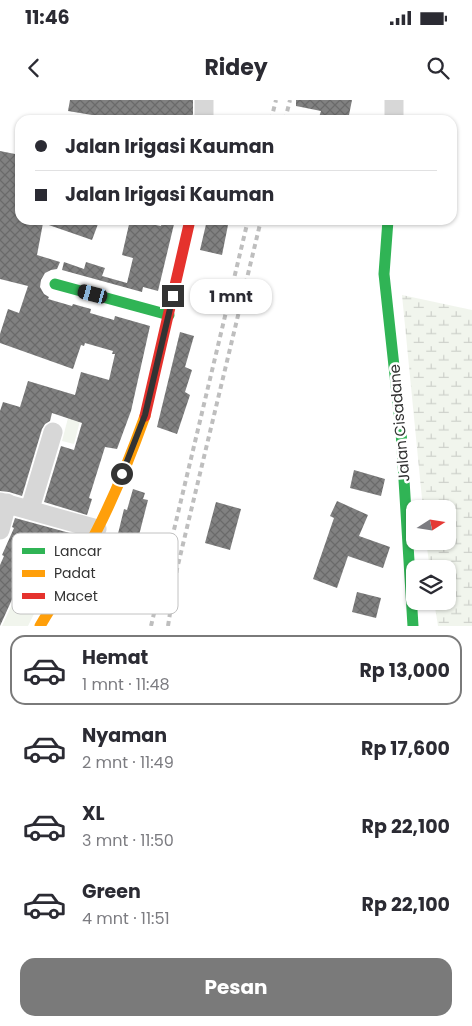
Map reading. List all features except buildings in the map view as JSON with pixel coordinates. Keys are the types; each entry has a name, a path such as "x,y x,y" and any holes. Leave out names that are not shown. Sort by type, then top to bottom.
{"street":[{"path":"204,100 204,115"},
{"path":"394,100 394,115"},
{"path":"96,533 112,499 145,415 189,225"},
{"name":"Jalan Cisadane","path":"388,225 384,274 401,431 413,626"},
{"path":"55,284 168,315"},
{"path":"30,509 53,432"},
{"path":"0,530 4,503 98,529"},
{"path":"40,626 47,614"}],"green space":[{"path":"402,295 472,310 472,626 438,626 435,610 456,610 456,560 429,560 427,550 456,550 456,500 422,500"},
{"path":"68,418 80,421 74,444 62,441"},
{"path":"12,604 12,614 34,614 28,626 2,626"}],"railway":[{"path":"272,115 276,100"},
{"path":"286,115 290,100"},
{"path":"173,533 247,225"},
{"path":"178,565 260,225"},
{"path":"151,626 154,614"},
{"path":"168,626 170,614"}],"traffic: fast":[{"path":"388,225 384,274 401,431 413,626"},
{"path":"55,284 169,315"}],"traffic: slow":[{"path":"95,533 123,474 145,416"},
{"path":"40,626 47,614"}],"traffic: jam":[{"path":"145,416 189,225"}],"route":[{"path":"122,474 145,415 173,296"}]}
